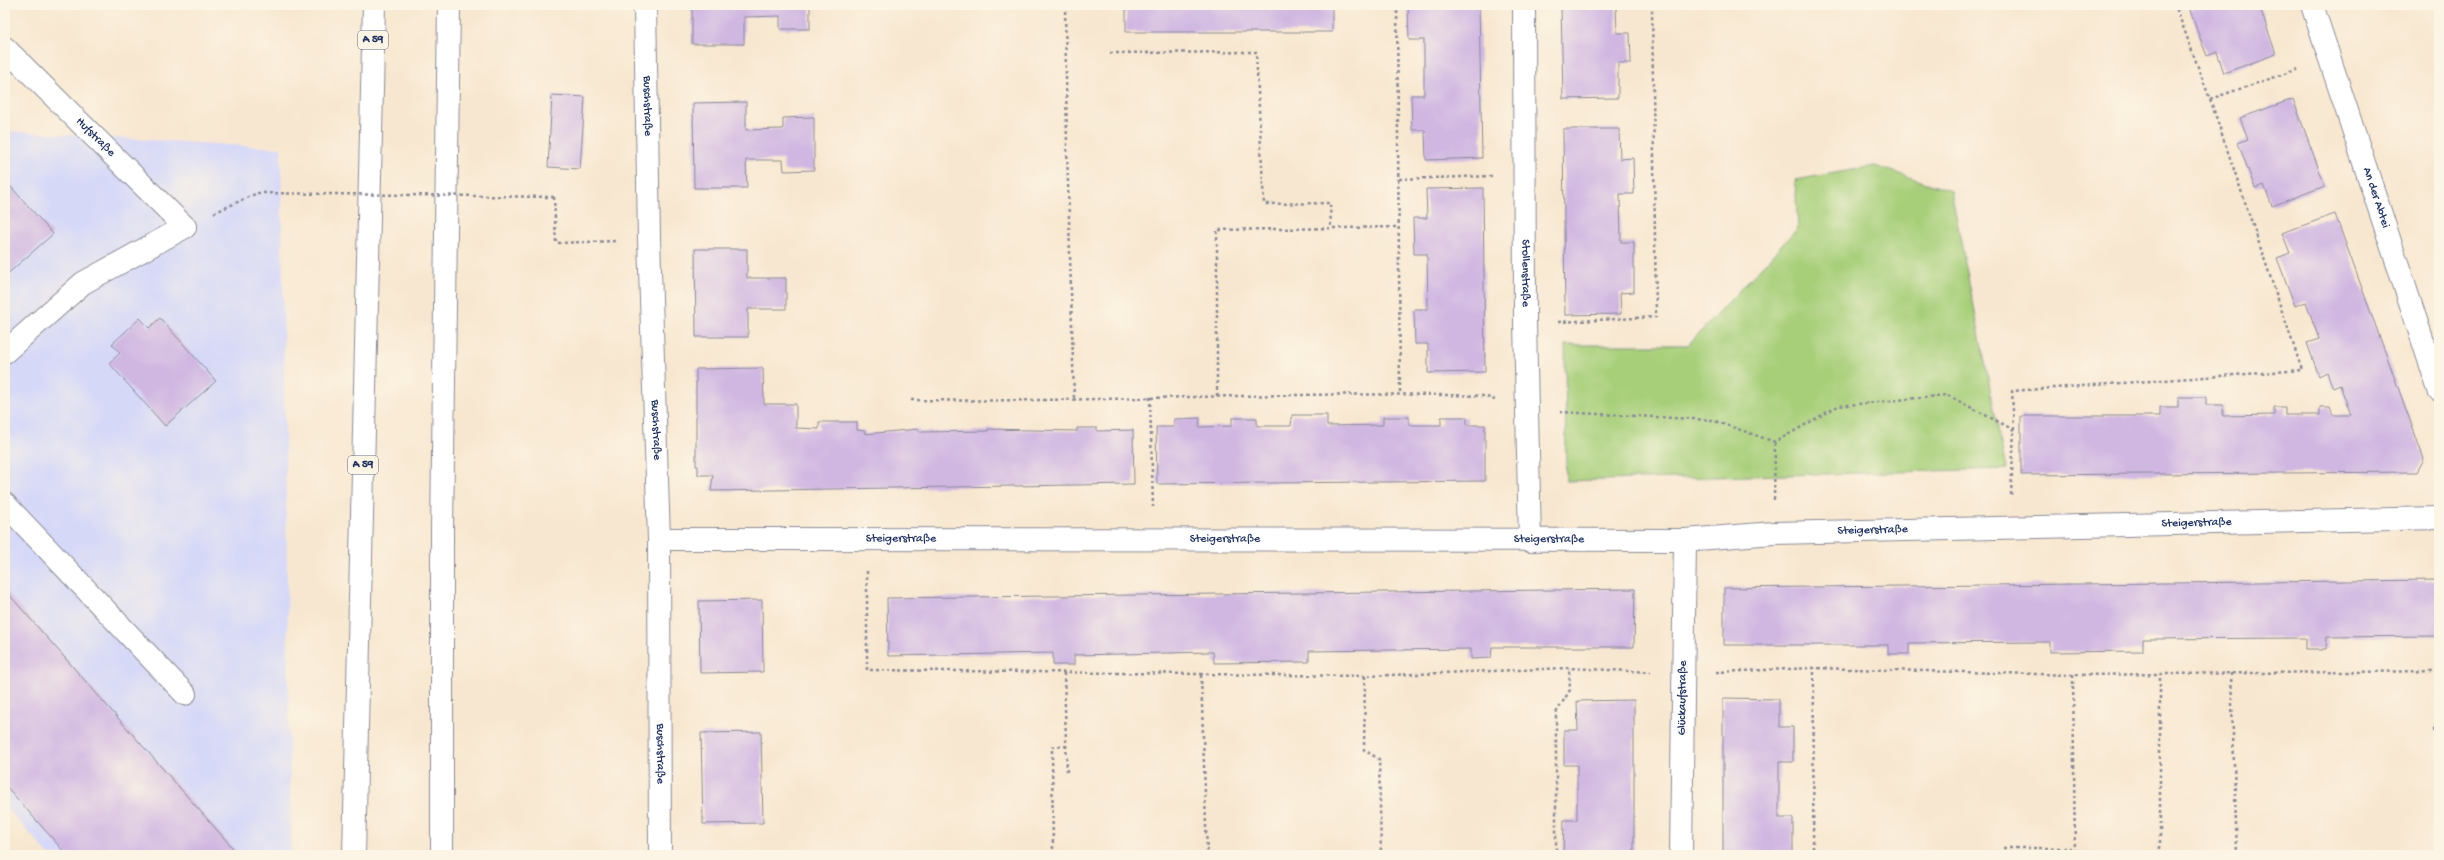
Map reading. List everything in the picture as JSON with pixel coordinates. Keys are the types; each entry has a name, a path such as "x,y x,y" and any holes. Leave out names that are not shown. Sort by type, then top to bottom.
{"main road":[{"name":"A 59","path":"354,855 374,5"},
{"path":"442,855 442,531 449,5"},
{"name":"Buschstraße","path":"645,5 649,239 659,539 660,855"},
{"name":"Stollenstraße","path":"1524,5 1525,323 1530,541"},
{"name":"An der Abtei","path":"2312,5 2439,390"},
{"name":"Hufstraße","path":"5,48 185,228"},
{"path":"5,352 83,283 185,228"},
{"path":"5,504 185,694"},
{"name":"Steigerstraße","path":"659,539 867,538 1530,541 1685,540 1774,533 2010,526 2439,518"},
{"name":"Glückaufstraße","path":"1681,855 1682,674 1685,540"}],"path":[{"path":"1066,5 1066,147 1074,400"},
{"path":"1397,5 1400,394"},
{"path":"1525,323 1656,317 1652,5"},
{"path":"2010,526 2014,430 2012,391 2302,370 2210,98 2175,5"},
{"path":"1110,53 1256,52 1264,204 1330,203 1331,228"},
{"path":"2210,98 2331,59"},
{"path":"1398,179 1524,175"},
{"path":"185,228 257,192 554,197 556,243 649,239"},
{"path":"1217,396 1217,230 1399,228"},
{"path":"911,400 1074,400 1150,397 1400,394 1484,396 1526,410 1712,420 1775,442 1838,406 1947,395 2014,430"},
{"path":"1150,397 1154,539"},
{"path":"1774,533 1775,442"},
{"path":"867,538 867,670 1365,676 1569,668 1682,674 1814,668 2074,675 2439,671"},
{"path":"1559,855 1556,853 1556,713 1570,690 1569,668"},
{"path":"1813,855 1814,668"},
{"path":"1064,673 1067,776"},
{"path":"2160,673 2160,855"},
{"path":"2231,673 2237,855"},
{"path":"1201,675 1207,855"},
{"path":"2074,675 2075,855"},
{"path":"1365,676 1364,750 1379,759 1381,855"},
{"path":"2439,718 2434,730 2439,744"},
{"path":"1052,855 1052,747 1066,746"},
{"path":"2003,848 2074,848"}],"shaded area":[{"path":"5,131 281,148 291,855 49,855 5,806"}],"green space":[{"path":"1875,166 1951,191 2006,469 1566,481 1565,345 1688,345 1798,228 1795,180"}],"building":[{"path":"692,5 810,5 810,29 780,29 780,16 744,17 744,44 692,44"},
{"path":"1126,5 1332,5 1332,32 1126,32"},
{"path":"1408,5 1479,5 1482,158 1426,160 1425,130 1412,130 1411,95 1424,95 1424,40 1409,40"},
{"path":"1561,5 1616,5 1617,33 1630,33 1631,63 1618,63 1618,98 1563,99"},
{"path":"2199,5 2259,5 2276,54 2224,73 2217,52 2207,56 2198,33 2190,10"},
{"path":"552,95 585,97 580,169 548,167"},
{"path":"2293,99 2325,186 2272,206 2264,185 2255,188 2238,143 2248,139 2240,118"},
{"path":"746,102 746,130 783,129 783,118 814,117 814,170 784,171 783,160 746,160 747,188 694,188 693,103"},
{"path":"1563,129 1619,129 1620,159 1633,158 1634,194 1620,194 1621,242 1634,242 1634,292 1620,293 1621,314 1565,315"},
{"path":"5,180 53,234 5,276"},
{"path":"1483,188 1485,372 1428,373 1428,344 1415,344 1414,309 1428,309 1427,254 1414,254 1413,218 1427,218 1426,189"},
{"path":"2335,214 2424,459 2417,472 2021,475 2021,416 2160,416 2160,407 2178,407 2178,397 2206,397 2206,405 2223,405 2223,416 2274,415 2274,407 2285,407 2285,415 2320,415 2320,407 2330,407 2333,415 2351,415 2340,385 2333,388 2327,372 2319,376 2307,343 2319,339 2306,302 2295,306 2277,258 2290,253 2282,233"},
{"path":"695,249 747,249 747,278 786,278 786,309 748,309 748,337 696,337"},
{"path":"140,318 149,328 160,318 216,381 165,426 109,363 120,353 112,344"},
{"path":"763,368 764,404 796,404 796,428 819,429 819,422 857,422 857,430 865,431 865,434 918,429 920,432 988,431 988,429 1077,431 1077,428 1097,428 1097,431 1133,430 1134,484 711,491 713,475 698,475 698,466 696,466 696,369"},
{"path":"1292,415 1327,415 1327,426 1383,425 1383,417 1409,417 1409,425 1441,425 1441,417 1467,417 1467,425 1485,425 1485,481 1157,484 1156,427 1174,427 1174,419 1200,418 1199,427 1232,426 1232,418 1257,418 1257,426 1291,426"},
{"path":"2439,580 2439,636 2327,637 2326,649 2306,649 2306,638 2143,639 2143,651 2050,652 2050,642 1909,643 1909,654 1888,654 1888,645 1724,645 1724,588"},
{"path":"1635,589 1634,647 1492,647 1491,658 1471,659 1471,649 1309,651 1309,662 1214,663 1213,652 1074,655 1074,665 1053,665 1053,653 888,656 887,598"},
{"path":"5,590 239,855 67,855 5,785"},
{"path":"762,600 763,672 700,673 699,601"},
{"path":"1723,698 1779,699 1779,727 1793,727 1793,762 1779,762 1779,818 1793,818 1793,853 1723,855"},
{"path":"1634,700 1634,855 1563,855 1564,820 1577,820 1577,765 1564,765 1564,730 1578,730 1577,701"},
{"path":"761,732 763,823 703,824 701,733"}]}
